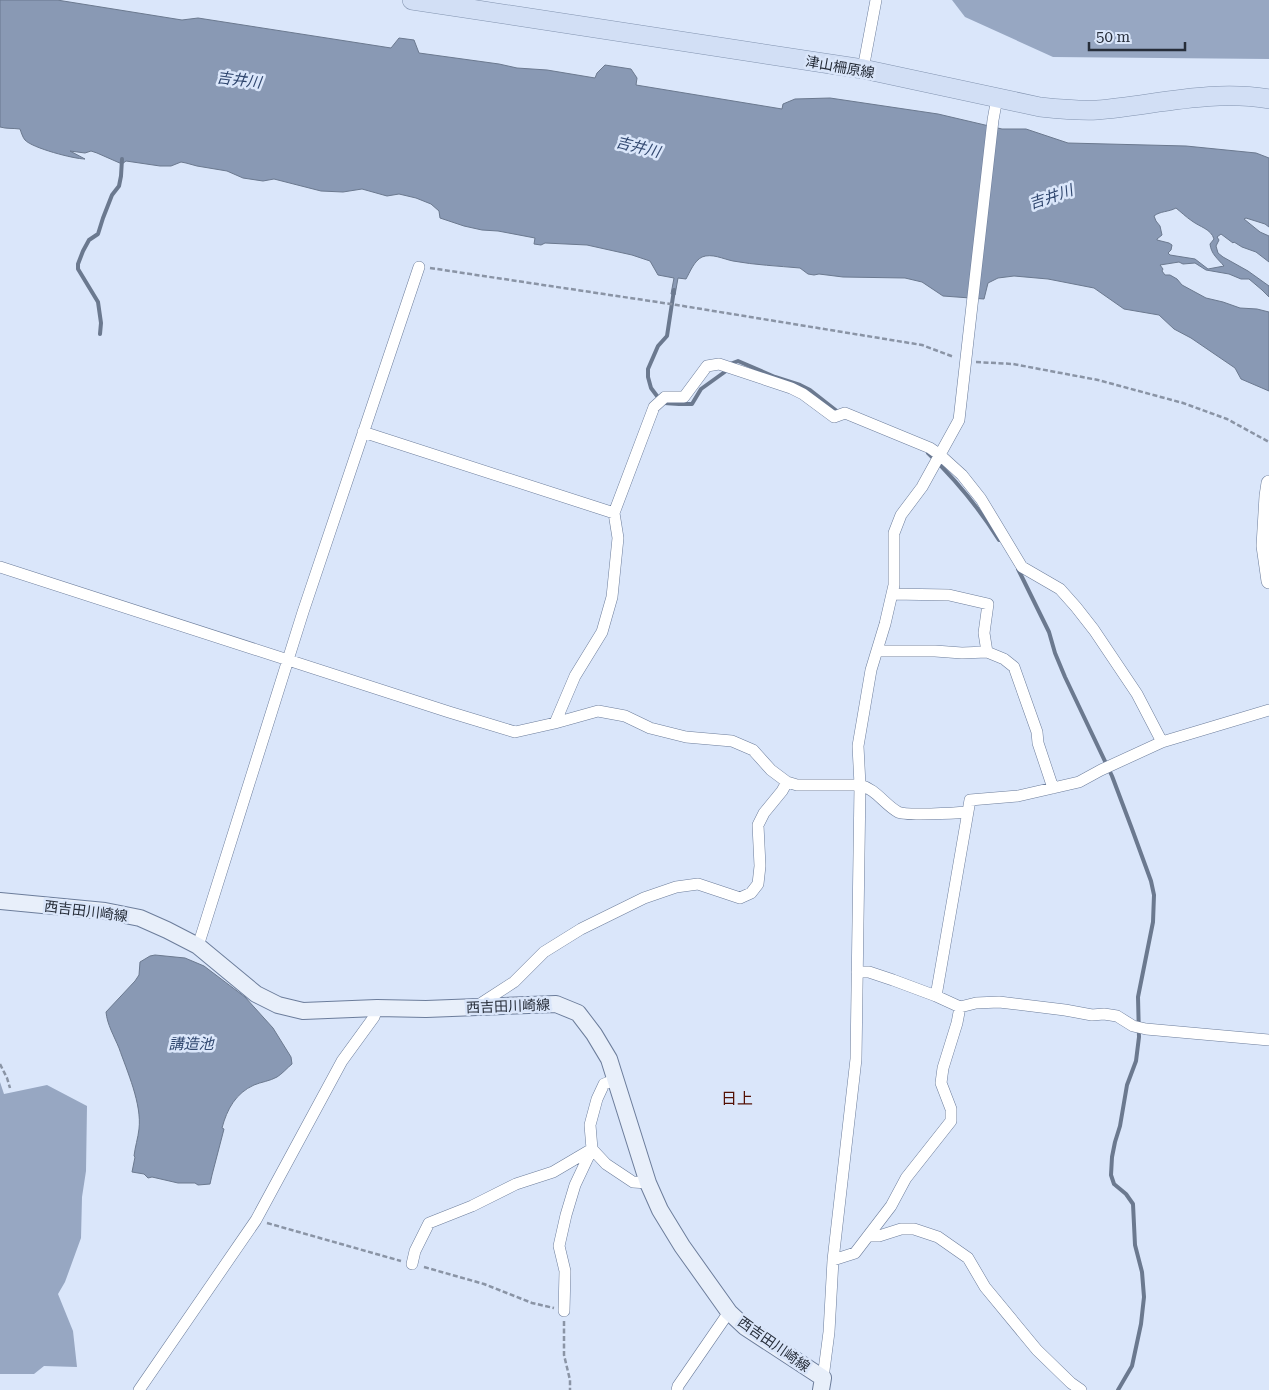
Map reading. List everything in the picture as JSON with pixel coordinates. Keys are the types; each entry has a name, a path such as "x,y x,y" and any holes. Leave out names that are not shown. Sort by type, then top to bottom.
{"main road":[{"name":"津山柵原線","path":"412,0 863,69 1040,108 1097,110 1211,96 1248,96 1269,100"},
{"name":"西吉田川崎線","path":"0,901 105,911 140,918 198,946 256,994 278,1005 303,1011 556,1004 578,1013 594,1034 609,1059 648,1183 660,1210 682,1246 729,1312 745,1327 822,1384"}],"street":[{"path":"863,69 876,0"},
{"path":"822,1384 829,1332 833,1260 856,1058 860,785 858,746 871,670 894,586 894,533 902,515 922,487 959,420 996,98"},
{"path":"198,946 288,660 419,267"},
{"path":"555,723 575,676 602,632 612,597 618,538 614,513 654,408 665,397 684,397 707,366 719,364 791,388 803,394 834,417 845,413 930,448 940,455 962,475 981,499 1022,567 1060,589 1088,622 1137,694 1162,742"},
{"path":"364,432 614,513"},
{"path":"1269,483 1264,546 1269,581"},
{"path":"0,567 515,732 598,711 625,716 650,728 686,736 732,742 753,750 771,770 787,782 798,785 860,785 868,787 899,813 968,812"},
{"path":"892,594 949,595 988,604 984,633 986,652"},
{"path":"877,651 986,652 1004,659 1014,667 1037,732 1038,743 1053,788"},
{"path":"936,996 970,800 1018,796 1078,782 1162,742 1269,710"},
{"path":"478,1007 514,982 544,952 581,929 644,898 676,887 698,884 740,898 751,893 758,884 760,866 758,825 764,813 782,792 787,782"},
{"path":"857,972 869,972 936,996 960,1007 976,1003 999,1002 1092,1015 1117,1016 1133,1026 1146,1029 1269,1040"},
{"path":"833,1260 854,1253 891,1206 906,1178 951,1121 951,1109 941,1083 943,1068 960,1007"},
{"path":"139,1390 256,1220 342,1061 374,1016 377,1008"},
{"path":"564,1311 565,1272 559,1246 566,1215 575,1184 592,1149 590,1125 597,1099 604,1084 617,1080"},
{"path":"592,1149 606,1164 633,1182 648,1183"},
{"path":"412,1264 415,1251 428,1223 472,1206 516,1184 553,1172 592,1149"},
{"path":"868,1236 879,1236 901,1230 914,1230 938,1237 968,1258 985,1286 1037,1350 1071,1383 1081,1390"},
{"path":"678,1390 678,1386 729,1312"}],"path":[{"path":"419,267 677,305 922,345 967,357 1098,380 1183,403 1228,420 1269,442"},
{"path":"0,1064 10,1088"},
{"path":"256,1220 484,1284 532,1303 564,1311 564,1355 570,1380 570,1390"}],"shaded area":[{"path":"952,0 1269,0 1269,59 1053,57 965,17"},
{"path":"0,1082 4,1094 47,1085 87,1106 86,1171 82,1197 81,1238 65,1282 58,1294 73,1331 77,1367 44,1366 34,1374 0,1374"}],"water":[{"name":"吉井川","path":"0,0 57,0 182,20 198,18 391,48 399,38 414,40 419,53 595,78 605,65 612,66 631,69 637,78 636,85 782,109 783,104 795,99 830,98 938,114 1002,129 1026,129 1068,143 1186,146 1256,153 1269,158 1269,227 1265,224 1244,219 1260,232 1269,236 1269,262 1256,252 1233,243 1221,234 1217,237 1219,240 1216,246 1218,253 1223,257 1269,286 1269,297 1249,279 1241,279 1229,274 1206,270 1195,263 1183,264 1179,262 1160,265 1165,275 1170,275 1182,285 1206,298 1240,308 1269,312 1269,391 1241,379 1235,368 1191,338 1174,329 1159,315 1124,309 1094,288 1048,279 1014,276 998,278 988,283 984,299 943,296 922,282 905,278 814,275 808,274 800,268 733,261 706,256 697,261 686,279 678,278 675,295 671,294 674,278 658,275 650,261 587,245 534,244 535,238 464,226 440,218 439,211 431,204 416,198 399,194 387,196 362,189 343,192 321,191 274,179 263,181 243,178 227,171 181,162 171,166 126,161 122,164 91,151 85,153 70,151 85,159 80,159 29,143 24,139 20,129 0,127","holes":["1176,208 1205,228 1213,236 1214,239 1210,244 1212,251 1224,266 1208,269 1195,259 1170,255 1168,253 1172,245 1157,240 1162,235 1160,226 1154,216"]},
{"name":"講造池","path":"155,955 185,958 204,966 245,997 273,1028 291,1057 292,1064 279,1076 248,1088 233,1102 222,1128 224,1129 210,1184 178,1183 152,1177 148,1178 144,1174 132,1172 139,1129 138,1109 130,1077 109,1026 106,1012 135,981 139,975 140,962"}],"waterway":[{"path":"100,334 101,323 98,302 78,269 78,264 89,240 98,234 112,195 119,186 122,159"},
{"path":"674,290 667,336 658,346 648,369 651,388 664,403 692,404 701,389 726,371 730,364 738,361 810,390 838,412"},
{"path":"928,453 966,494 999,540"},
{"path":"1018,569 1049,632 1065,677 1112,776 1151,881 1154,895 1153,922 1138,997 1139,1037 1136,1061 1127,1085 1120,1126 1112,1157 1111,1175 1114,1184 1126,1194 1133,1204 1135,1245 1142,1272 1144,1297 1141,1324 1132,1366 1118,1390"}],"district":[{"name":"日上","path":"737,1098"}]}
